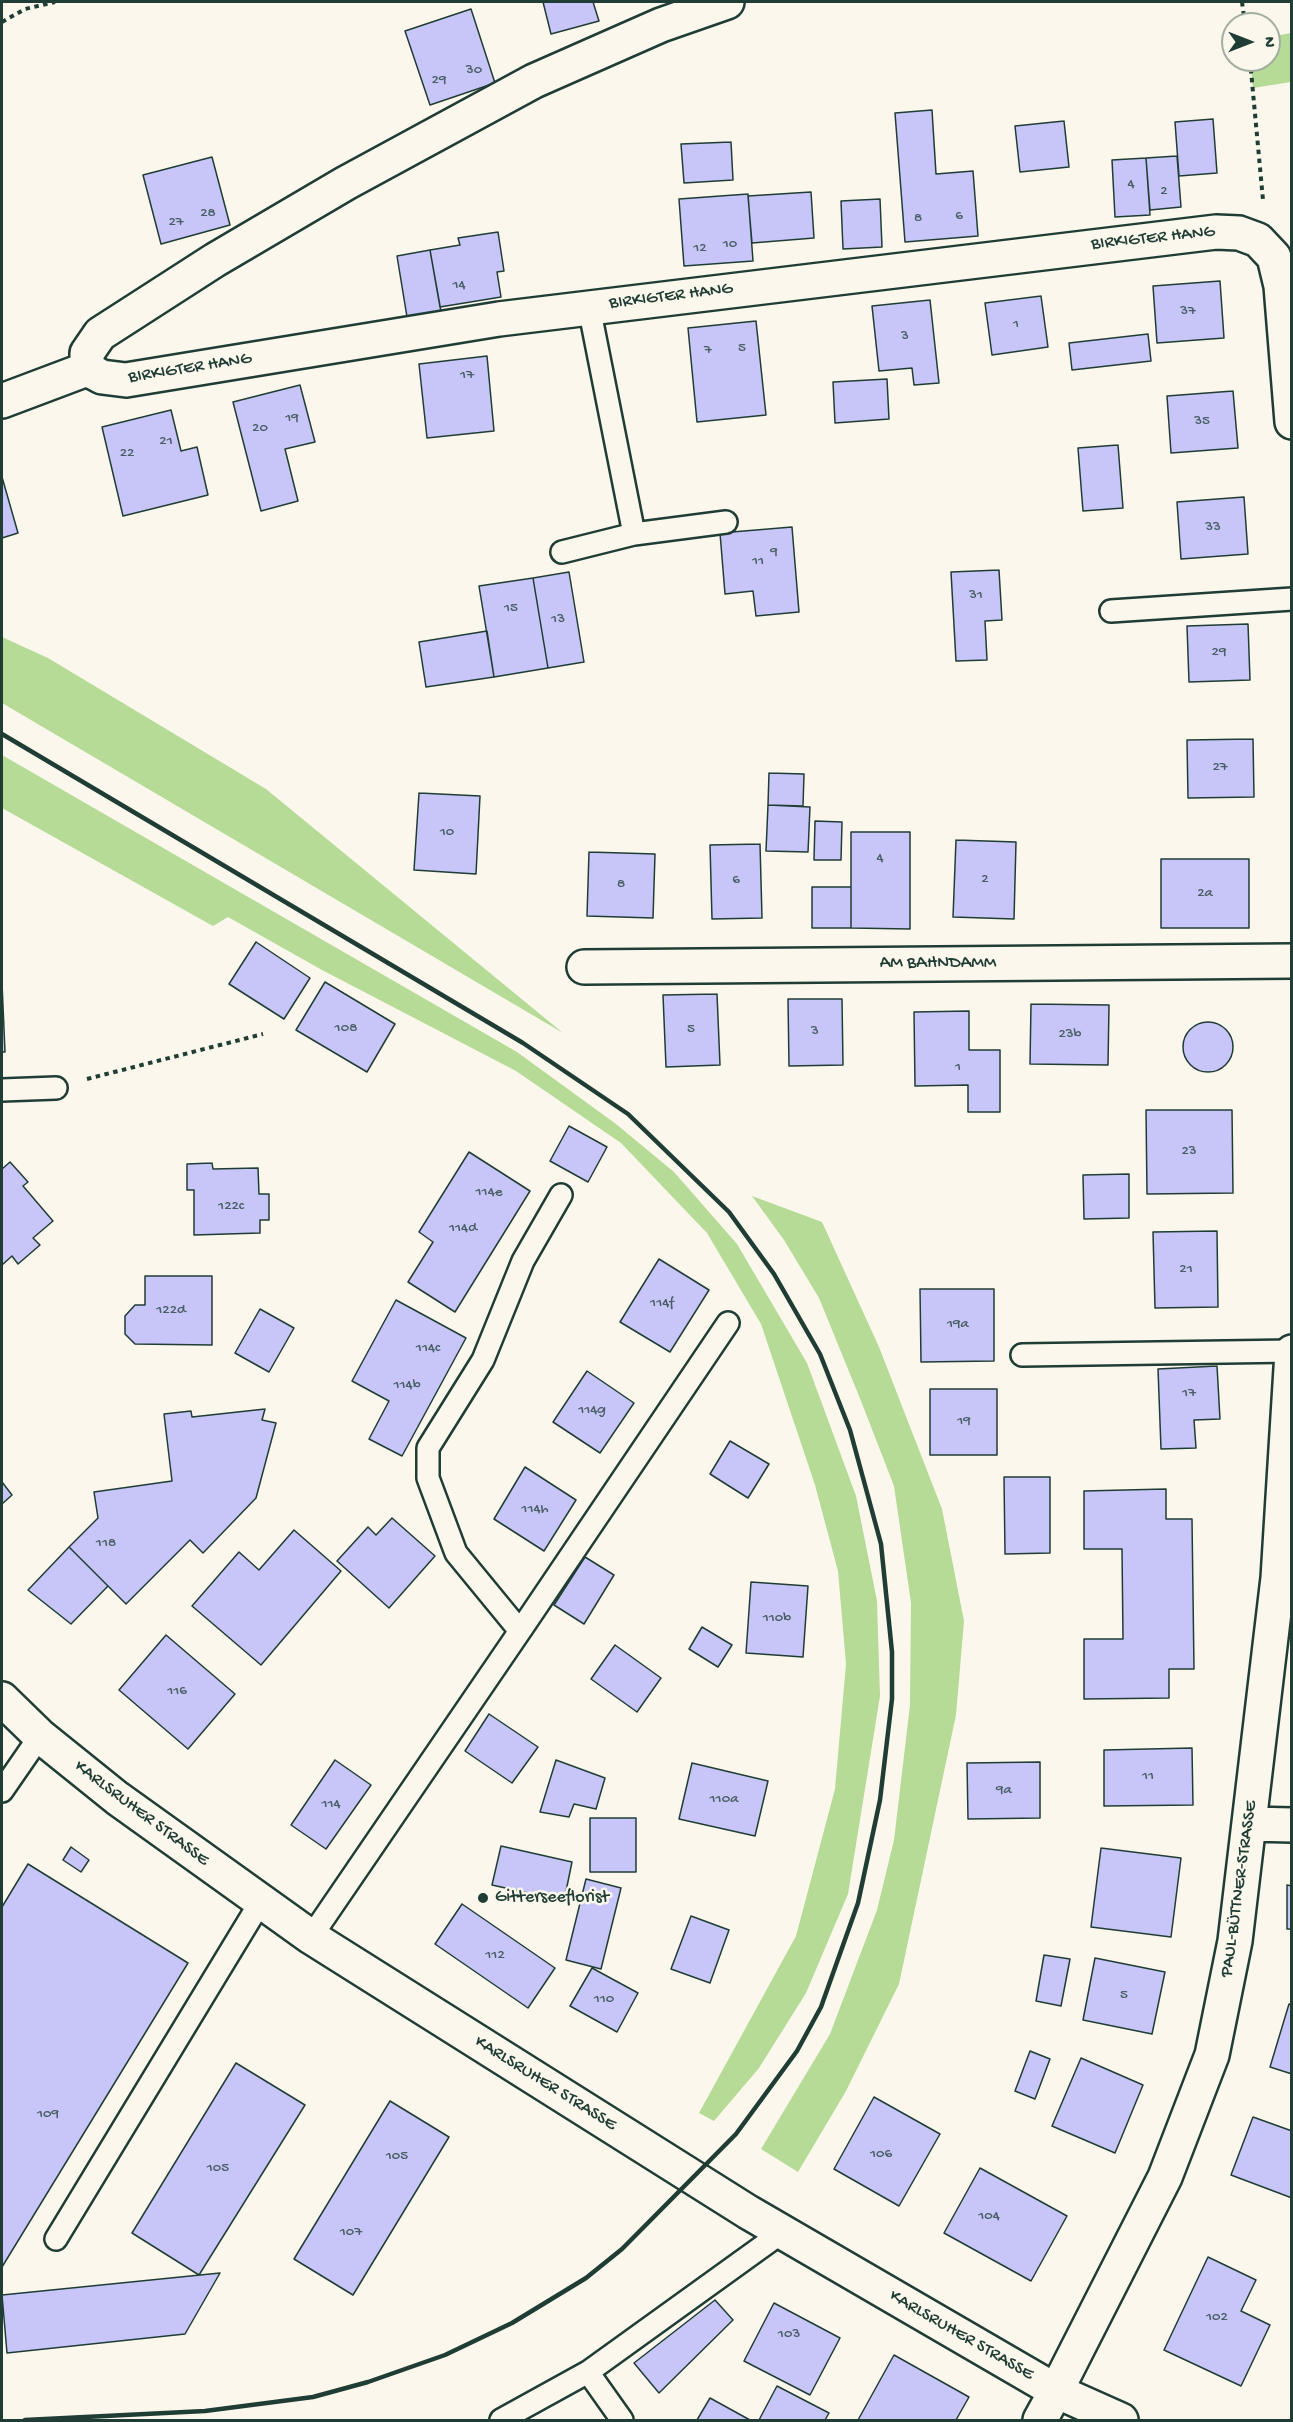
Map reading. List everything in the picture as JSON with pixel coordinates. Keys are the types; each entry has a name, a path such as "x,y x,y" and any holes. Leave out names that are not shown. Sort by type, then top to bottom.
{"street":[{"path":"2,401 87,369 87,353 100,334 215,260 345,183 534,81 661,26 727,2"},
{"name":"BIRKIGTER HANG","path":"87,369 94,375 112,380 148,378 396,334 589,307 1216,232 1239,233 1258,240"},
{"path":"1258,240 1274,257 1281,286 1292,422"},
{"name":"AM BAHNDAMM","path":"584,967 1292,962"},
{"name":"PAUL-BÜTTNER-STRASSE","path":"1040,2421 1165,2177 1212,2055 1235,1941 1278,1578 1292,1352"},
{"name":"KARLSRUHER STRASSE","path":"2,1699 40,1736 117,1798 311,1937 782,2233 1056,2391 1121,2421"},
{"path":"1250,1824 1292,1825"}],"lane":[{"path":"589,307 634,534"},
{"path":"562,552 634,534 726,522"},
{"path":"1111,610 1292,599"},
{"path":"2,1090 56,1088"},
{"path":"520,1631 456,1553 428,1478 428,1448 483,1360 523,1261 561,1195"},
{"path":"311,1937 728,1323"},
{"path":"1022,1355 1292,1352"},
{"path":"2,1791 40,1736"},
{"path":"56,2239 261,1901"},
{"path":"501,2421 588,2372 782,2233"},
{"path":"588,2372 622,2421"}],"path":[{"path":"2,22 25,9 55,2"},
{"path":"1251,72 1266,224 1258,240"},
{"path":"56,1088 264,1034"}],"green space":[{"path":"1291,33 1291,82 1253,88 1251,72 1281,72 1281,35"},
{"path":"2,637 48,658 266,789 563,1033 2,703"},
{"path":"2,755 517,1052 616,1124 674,1172 737,1244 807,1363 856,1496 877,1601 880,1696 848,1894 806,1993 759,2068 714,2121 699,2113 796,1936 835,1789 846,1664 838,1571 815,1485 761,1324 707,1233 621,1143 516,1071 322,970 228,917 213,926 2,808"},
{"path":"752,1196 822,1222 879,1347 942,1509 964,1621 956,1715 899,1984 846,2091 798,2172 761,2149 830,2034 877,1910 894,1840 910,1705 911,1603 894,1486 861,1401 819,1298 784,1240"}],"building":[{"path":"543,2 593,2 599,21 551,34"},
{"path":"471,9 495,83 430,105 405,31"},
{"path":"932,110 936,174 973,171 978,236 905,242 895,113"},
{"path":"1213,119 1217,173 1179,176 1175,122"},
{"path":"1064,121 1069,167 1020,172 1015,126"},
{"path":"731,142 733,180 684,183 681,144"},
{"path":"1177,156 1181,207 1150,210 1146,158"},
{"path":"212,157 230,225 161,244 143,175"},
{"path":"1146,158 1150,215 1115,217 1112,160"},
{"path":"811,192 814,238 752,243 748,196"},
{"path":"748,194 753,261 684,266 679,199"},
{"path":"880,199 882,247 843,249 841,201"},
{"path":"498,232 504,271 497,272 501,297 440,307 430,250 460,245 458,238"},
{"path":"430,250 442,317 408,323 397,256"},
{"path":"1220,281 1224,338 1157,343 1153,286"},
{"path":"1041,296 1048,347 992,355 985,303"},
{"path":"930,300 939,383 914,385 912,368 879,371 872,306"},
{"path":"756,321 766,415 697,422 688,328"},
{"path":"1148,334 1151,361 1072,370 1069,343"},
{"path":"487,356 494,431 427,438 419,364"},
{"path":"887,379 889,419 835,423 833,382"},
{"path":"300,385 315,442 285,449 298,501 261,511 233,402"},
{"path":"1233,391 1238,448 1171,453 1167,396"},
{"path":"171,410 181,451 197,447 208,495 123,516 102,427"},
{"path":"1118,445 1123,508 1083,511 1078,448"},
{"path":"2,477 18,533 2,538"},
{"path":"1244,497 1248,554 1181,559 1177,502"},
{"path":"792,527 799,612 756,616 753,591 725,594 720,533"},
{"path":"999,570 1002,620 985,621 987,660 956,661 951,572"},
{"path":"569,572 584,662 548,668 533,578"},
{"path":"533,578 548,668 494,677 479,586"},
{"path":"1248,624 1250,680 1189,682 1187,626"},
{"path":"487,631 494,677 426,687 419,642"},
{"path":"1253,739 1254,797 1188,798 1187,740"},
{"path":"769,773 804,774 803,806 768,805"},
{"path":"419,793 480,796 476,874 414,870"},
{"path":"768,805 810,807 808,852 766,851"},
{"path":"815,821 842,822 841,860 814,860"},
{"path":"851,832 910,832 910,929 851,928"},
{"path":"956,840 1016,842 1014,919 953,917"},
{"path":"760,844 762,918 712,919 710,845"},
{"path":"589,852 655,854 653,918 587,916"},
{"path":"1161,859 1249,859 1249,928 1161,928"},
{"path":"812,887 851,887 851,928 812,928"},
{"path":"256,942 310,978 284,1019 229,984"},
{"path":"325,982 395,1024 367,1072 296,1030"},
{"path":"2,983 5,1052 2,1052"},
{"path":"717,994 720,1065 666,1067 663,995"},
{"path":"788,999 842,999 843,1065 789,1066"},
{"path":"1031,1004 1109,1005 1108,1065 1030,1064"},
{"path":"969,1011 969,1050 1000,1050 1000,1112 968,1112 968,1085 915,1086 914,1012"},
{"path":"1213,1022 1226,1029 1232,1037 1232,1057 1226,1065 1218,1071 1203,1072 1190,1065 1184,1057 1183,1042 1190,1029 1198,1023"},
{"path":"1146,1110 1232,1110 1233,1193 1147,1194"},
{"path":"569,1126 607,1147 588,1182 550,1161"},
{"path":"469,1152 530,1191 455,1312 408,1282 433,1242 419,1232"},
{"path":"10,1162 28,1182 23,1186 53,1221 33,1238 40,1245 18,1264 12,1256 2,1265 2,1169"},
{"path":"212,1163 213,1169 258,1168 259,1194 269,1194 269,1220 260,1220 260,1233 194,1235 194,1190 187,1190 187,1164"},
{"path":"1129,1174 1129,1218 1084,1219 1083,1175"},
{"path":"1217,1231 1218,1307 1155,1308 1153,1232"},
{"path":"659,1259 709,1290 670,1352 620,1322"},
{"path":"145,1276 212,1276 212,1345 135,1344 125,1334 125,1316 135,1305 145,1305"},
{"path":"920,1289 994,1289 994,1361 921,1362"},
{"path":"396,1300 466,1338 402,1456 369,1439 389,1401 352,1381"},
{"path":"260,1309 294,1328 269,1372 235,1353"},
{"path":"1217,1366 1220,1419 1194,1420 1196,1448 1161,1449 1158,1369"},
{"path":"587,1371 634,1403 600,1453 553,1422"},
{"path":"930,1389 997,1389 997,1455 930,1455"},
{"path":"265,1409 262,1420 276,1423 256,1498 203,1553 190,1540 126,1604 69,1547 98,1518 94,1492 172,1481 164,1414 191,1411 192,1417"},
{"path":"730,1441 769,1464 748,1498 710,1474"},
{"path":"525,1467 576,1500 544,1551 494,1519"},
{"path":"1004,1477 1050,1477 1050,1553 1005,1554"},
{"path":"2,1482 12,1495 2,1504"},
{"path":"1166,1489 1166,1519 1192,1519 1194,1669 1169,1669 1169,1698 1084,1699 1084,1639 1123,1639 1122,1549 1084,1549 1084,1491"},
{"path":"392,1518 435,1556 389,1608 337,1561 368,1527 376,1535"},
{"path":"294,1530 341,1571 261,1665 192,1606 239,1552 259,1570"},
{"path":"69,1547 108,1586 71,1624 28,1590"},
{"path":"585,1557 614,1575 584,1624 554,1605"},
{"path":"751,1582 808,1586 803,1657 746,1653"},
{"path":"702,1627 732,1645 718,1667 689,1649"},
{"path":"166,1635 235,1694 188,1749 119,1690"},
{"path":"615,1645 661,1678 637,1712 591,1679"},
{"path":"489,1714 538,1747 512,1783 465,1751"},
{"path":"1192,1748 1193,1805 1104,1806 1104,1750"},
{"path":"335,1760 371,1785 326,1849 291,1825"},
{"path":"556,1760 605,1778 596,1809 574,1804 569,1817 540,1812"},
{"path":"1040,1762 1040,1818 968,1819 967,1763"},
{"path":"692,1763 768,1781 755,1836 679,1819"},
{"path":"590,1818 636,1818 636,1872 590,1872"},
{"path":"501,1846 572,1862 564,1901 492,1885"},
{"path":"71,1847 89,1860 81,1872 63,1860"},
{"path":"1101,1848 1181,1858 1171,1937 1091,1927"},
{"path":"28,1864 188,1963 2,2267 2,1907"},
{"path":"586,1879 621,1888 601,1969 566,1960"},
{"path":"1287,1885 1292,1886 1292,1929 1287,1929"},
{"path":"462,1904 555,1968 528,2008 435,1944"},
{"path":"691,1916 729,1930 710,1983 671,1969"},
{"path":"1044,1955 1070,1959 1061,2006 1036,2001"},
{"path":"1095,1958 1165,1972 1152,2034 1083,2020"},
{"path":"592,1968 638,1993 617,2032 570,2006"},
{"path":"1289,2004 1292,2005 1292,2074 1270,2067"},
{"path":"1030,2051 1050,2059 1035,2099 1015,2091"},
{"path":"1081,2058 1143,2085 1115,2153 1052,2126"},
{"path":"236,2063 305,2105 199,2275 132,2233"},
{"path":"874,2097 940,2134 899,2206 834,2169"},
{"path":"390,2101 449,2137 353,2295 294,2259"},
{"path":"1253,2117 1292,2131 1292,2198 1231,2175"},
{"path":"980,2168 1067,2216 1031,2281 944,2233"},
{"path":"1208,2257 1256,2280 1241,2311 1270,2325 1241,2386 1164,2350"},
{"path":"220,2273 185,2334 7,2353 2,2295"},
{"path":"715,2300 733,2320 659,2393 634,2363"},
{"path":"774,2303 840,2338 810,2395 744,2361"},
{"path":"894,2355 969,2397 956,2420 858,2420"},
{"path":"777,2386 829,2413 825,2420 759,2420"},
{"path":"710,2398 750,2420 697,2420"}],"railway":[{"path":"2,734 523,1043 628,1114 729,1212 774,1274 820,1354 850,1430 881,1544 892,1652 892,1699 880,1800 858,1903 821,2007 797,2051 736,2134 622,2249 586,2278 512,2323 445,2355 368,2382 313,2397 205,2411 25,2420"}],"place":[{"name":"Gitterseeflorist","path":"483,1898"}]}
